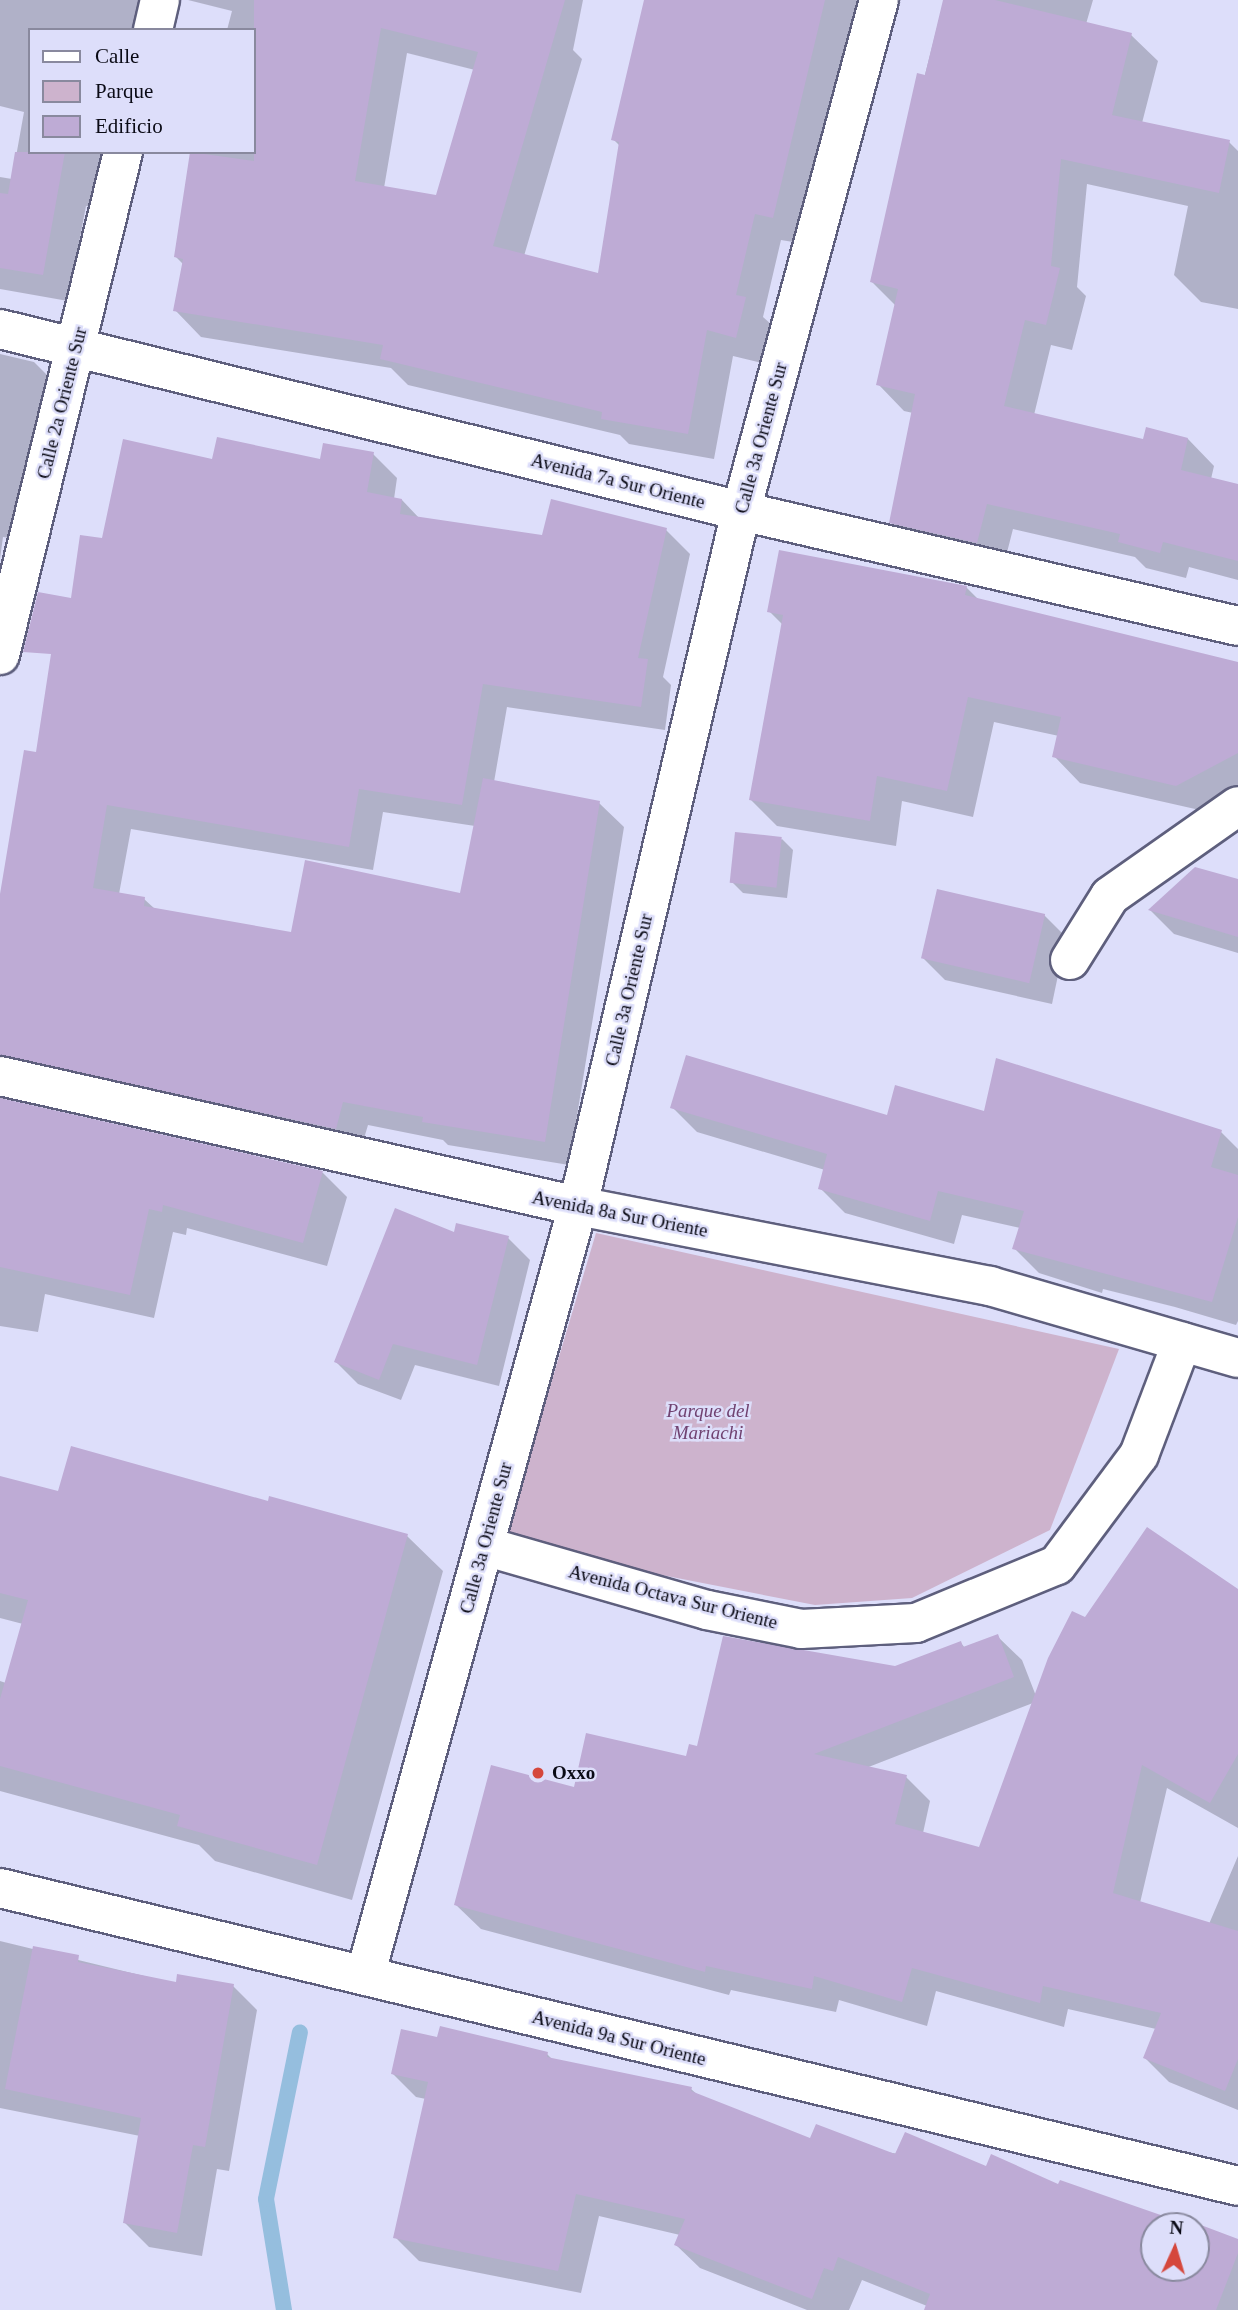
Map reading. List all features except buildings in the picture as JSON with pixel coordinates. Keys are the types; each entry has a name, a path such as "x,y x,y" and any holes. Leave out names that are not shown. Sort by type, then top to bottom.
{"street":[{"path":"153,28 160,0"},
{"name":"Calle 3a Oriente Sur","path":"365,1976 578,1206 741,511 879,0"},
{"name":"Calle 2a Oriente Sur","path":"0,655 123,154"},
{"name":"Avenida 7a Sur Oriente","path":"0,329 741,511 1238,626"},
{"path":"1070,960 1110,896 1238,806"},
{"name":"Avenida 8a Sur Oriente","path":"0,1076 578,1206 990,1286 1238,1358"},
{"name":"Avenida Octava Sur Oriente","path":"484,1546 707,1610 801,1629 916,1623 1057,1565 1139,1455 1182,1342"},
{"name":"Avenida 9a Sur Oriente","path":"0,1888 1238,2186"}],"green space":[{"name":"Parque del Mariachi","path":"596,1233 1119,1349 1050,1530 912,1598 815,1605 503,1544"}],"waterway":[{"path":"284,2310 266,2199 300,2032"}],"place":[{"name":"Oxxo","path":"538,1773"}]}
